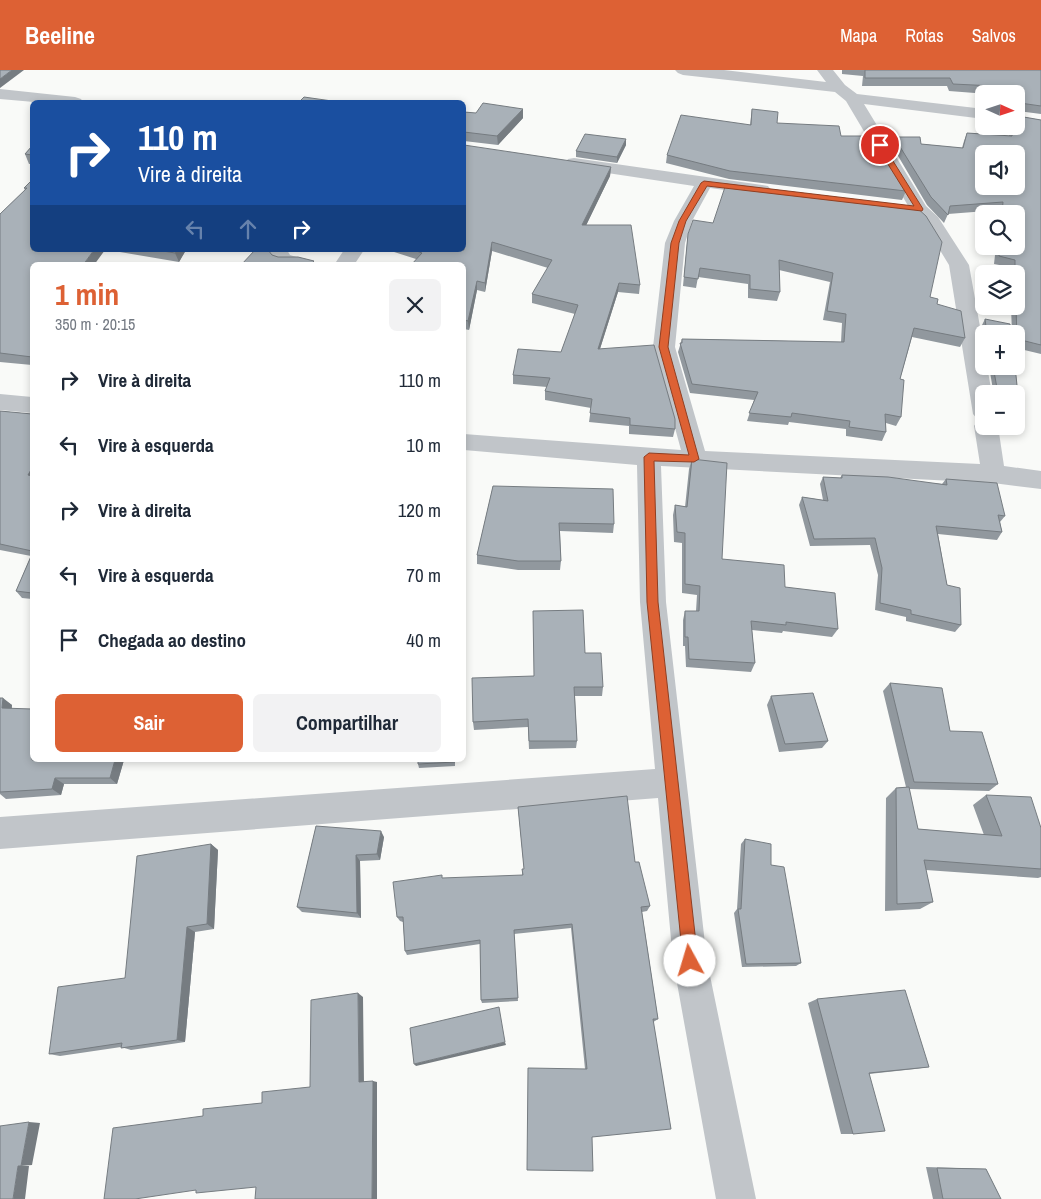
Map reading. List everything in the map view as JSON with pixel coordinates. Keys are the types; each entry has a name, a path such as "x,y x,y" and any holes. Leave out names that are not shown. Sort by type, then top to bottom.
{"street":[{"path":"683,70 839,88"},
{"path":"825,70 839,88 852,98 910,208 931,221 959,265 979,385"},
{"path":"0,94 56,100"},
{"path":"852,98 975,113"},
{"path":"560,161 704,183 782,192"},
{"path":"694,459 664,347 675,243 683,221 704,183"},
{"path":"278,252 282,259 292,262"},
{"path":"0,402 30,405"},
{"path":"987,435 993,474"},
{"path":"466,442 649,457 993,474 1041,480"},
{"path":"649,457 653,602 690,961 736,1199"},
{"path":"0,833 672,782"}],"building":[{"path":"0,70 12,70 0,79"},
{"path":"865,70 1041,70 1041,106 1025,104 1025,85 953,84 950,78 865,78"},
{"path":"304,97 325,100 301,100"},
{"path":"483,103 523,109 497,136 466,132 466,112 476,113"},
{"path":"752,109 778,112 777,123 839,126 841,136 872,136 906,191 730,171 667,155 681,115 751,125"},
{"path":"1025,117 1041,120 1041,345 1025,341 1025,325 1017,325 1016,315 1025,315 1025,265 1015,265 1015,260 999,256 1025,255 1025,205 1003,205 1003,202 950,206 948,215 931,197 894,137 920,137 921,144 963,148 967,133 1025,135"},
{"path":"585,134 626,139 617,157 576,151"},
{"path":"466,145 611,167 582,225 631,225 640,285 619,283 598,349 654,345 675,419 675,429 630,425 630,418 590,413 592,399 545,391 550,378 513,375 518,349 561,352 578,305 532,294 552,260 492,242 485,283 477,281 468,321 466,320 466,262 414,262 422,253 419,252 466,252"},
{"path":"30,148 30,155 25,154"},
{"path":"30,182 30,252 93,252 85,262 30,262 30,357 0,353 0,214 27,188 24,188"},
{"path":"726,184 916,207 926,216 942,242 930,297 938,299 937,304 961,311 965,338 914,328 900,379 904,380 901,417 885,414 886,432 849,427 850,421 792,413 791,417 749,413 758,392 692,384 680,343 682,343 682,339 844,342 846,314 827,311 833,273 779,260 780,292 750,289 750,275 700,268 698,279 684,277 688,234 693,220 713,223"},
{"path":"253,252 270,252 278,257 298,257 314,261 313,262 244,262"},
{"path":"985,319 1010,325 986,325"},
{"path":"995,375 1016,375 1017,385 996,385"},
{"path":"0,411 30,414 30,472 28,475 30,476 30,551 0,544"},
{"path":"692,459 727,463 722,559 784,565 785,587 835,593 838,629 786,622 786,625 751,621 755,663 689,659 688,637 685,637 685,611 699,611 700,586 685,584 685,533 677,532 675,505 687,507"},
{"path":"842,475 888,477 947,485 946,479 997,483 1005,516 998,515 1002,532 936,526 947,585 960,588 961,625 911,614 911,610 880,603 882,568 875,538 814,539 802,497 828,501 823,477 842,478"},
{"path":"493,486 613,489 614,524 559,523 561,561 518,561 477,555"},
{"path":"30,559 30,593 16,591"},
{"path":"583,610 585,653 601,653 603,687 574,687 577,741 529,741 528,719 473,722 472,678 534,676 533,611"},
{"path":"890,683 942,688 950,731 982,732 998,784 914,782"},
{"path":"813,693 828,741 785,744 771,696"},
{"path":"0,698 3,698 2,708 30,709 30,762 114,762 110,778 55,778 52,789 0,792"},
{"path":"418,762 455,762 418,764"},
{"path":"909,787 918,829 1002,836 986,795 1031,797 1041,828 1041,869 924,860 933,902 897,904 896,788"},
{"path":"627,796 635,862 639,862 650,906 641,907 658,1019 653,1019 671,1129 592,1137 593,1171 527,1170 528,1068 587,1069 572,924 514,930 518,998 481,1000 480,940 405,951 403,917 397,917 393,882 442,875 442,878 523,875 518,807"},
{"path":"316,826 381,831 377,854 356,855 357,913 297,907"},
{"path":"745,839 771,844 771,865 784,867 801,963 746,964 738,909 741,909"},
{"path":"211,844 207,924 187,927 177,1040 121,1048 122,1043 49,1054 58,987 125,978 137,856"},
{"path":"905,990 929,1067 869,1073 885,1131 853,1134 817,999"},
{"path":"358,993 359,1082 373,1081 372,1199 255,1199 256,1187 196,1193 196,1190 135,1199 104,1199 113,1128 203,1116 203,1109 262,1103 262,1092 310,1087 311,1000"},
{"path":"499,1007 505,1042 414,1064 410,1028"},
{"path":"29,1122 21,1166 18,1166 13,1199 0,1199 0,1126"},
{"path":"937,1168 986,1169 1001,1199 943,1199"}],"route":[{"path":"690,961 653,602 649,457 694,459 664,347 675,243 683,221 704,183 920,209 880,145"}]}
